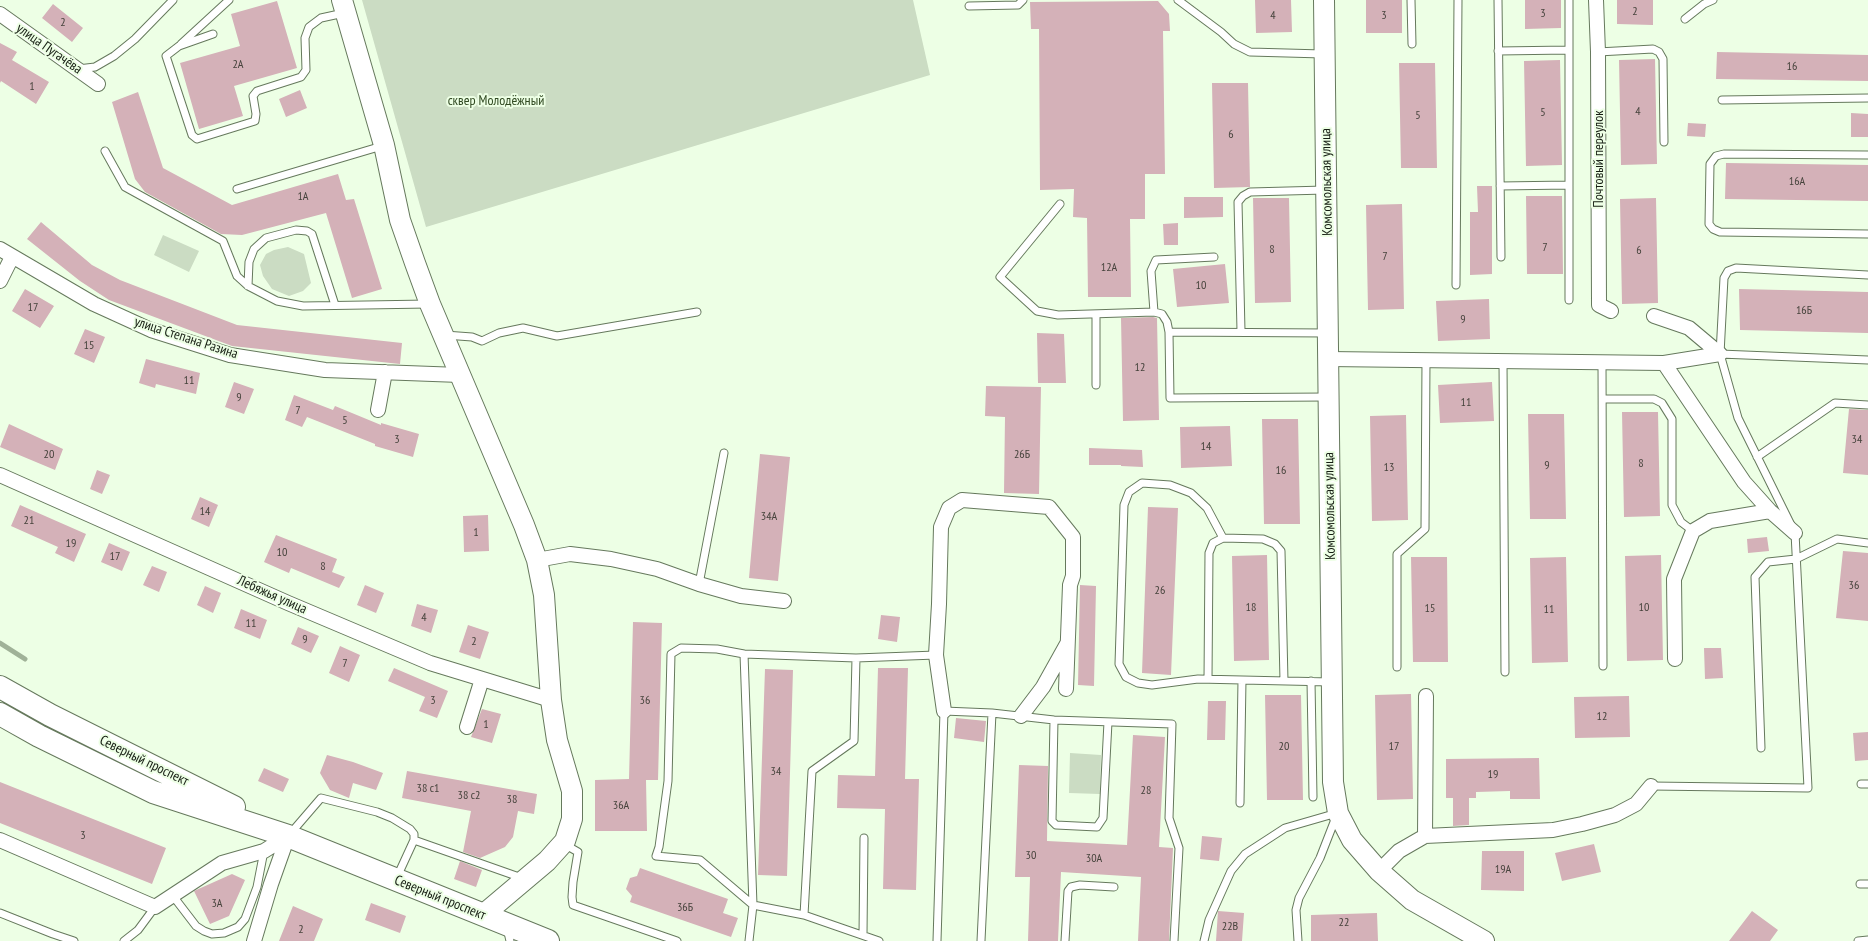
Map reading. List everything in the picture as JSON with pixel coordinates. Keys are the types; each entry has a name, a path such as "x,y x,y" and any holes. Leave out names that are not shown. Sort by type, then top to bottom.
{"main road":[{"name":"Комсомольская улица","path":"1324,0 1333,782 1338,813 1352,840 1379,871 1412,900 1484,941"},
{"path":"344,6 384,145 400,220 430,304 524,525 537,560 544,595 551,700 557,740 572,791 572,820 565,840 547,861 483,915"},
{"name":"Северный проспект","path":"0,687 50,715 164,770 288,836"},
{"name":"Северный проспект","path":"0,714 39,736 153,792 288,836 483,915 508,932 548,941"}],"street":[{"name":"Почтовый переулок","path":"1596,0 1598,52 1599,305 1611,311"},
{"name":"улица Пугачёва","path":"0,14 98,84"},
{"name":"улица Степана Разина","path":"0,249 94,304 150,330 230,355 325,370 460,375"},
{"path":"0,281 12,257"},
{"path":"1654,316 1689,328 1720,354"},
{"path":"1328,359 1664,363 1720,354"},
{"path":"1664,363 1744,482 1770,511 1795,533"},
{"path":"378,410 385,372"},
{"name":"Лебяжья улица","path":"0,475 288,603 422,660 551,700"},
{"path":"944,711 936,655 941,527 949,508 962,500 1049,507 1073,537 1073,576 1070,585 1066,688"},
{"path":"1675,659 1674,579 1693,531 1710,521 1770,511"},
{"path":"537,560 570,554 611,560 657,569 699,584 741,596 784,601"},
{"path":"1021,716 1043,687 1068,642"},
{"path":"467,727 482,679"},
{"path":"1425,836 1426,696"},
{"path":"1379,871 1399,851 1425,836 1553,830 1582,824 1615,815 1636,804 1651,786"},
{"path":"0,840 155,907 174,896 222,863 264,851 288,836"},
{"path":"254,941 271,884 288,836"}],"lane":[{"path":"78,69 95,67 114,56 135,39 173,0"},
{"path":"229,0 166,56 192,135 197,139 255,121 256,114 253,96 257,91 301,77 306,70 305,38 309,27 321,18 344,6"},
{"path":"969,6 1018,5 1023,0"},
{"path":"1178,0 1221,32 1234,44 1250,52 1325,54"},
{"path":"1411,0 1412,44"},
{"path":"1456,285 1458,0"},
{"path":"1498,0 1501,257"},
{"path":"1569,0 1569,300"},
{"path":"1685,19 1704,4 1713,0"},
{"path":"179,46 213,34"},
{"path":"1598,52 1653,49 1659,52 1663,59 1664,142"},
{"path":"1498,51 1569,50"},
{"path":"1722,100 1868,98"},
{"path":"237,189 384,145"},
{"path":"105,151 125,187 223,240 237,276 248,286 278,301 304,306 430,304"},
{"path":"1868,155 1724,154 1716,156 1710,164 1709,224 1713,229 1720,232 1868,234"},
{"path":"1500,186 1569,185"},
{"path":"1240,331 1238,202 1242,196 1250,192 1327,190"},
{"path":"1060,204 1000,277 1037,310 1058,315 1154,312 1162,314 1167,322 1169,332 1170,398 1328,397"},
{"path":"248,286 249,262 254,249 266,238 296,230 307,231 312,234 335,305"},
{"path":"1154,312 1151,271 1156,260 1214,257"},
{"path":"1651,786 1808,788 1795,533 1738,418 1720,354 1724,278 1728,271 1736,268 1868,276"},
{"path":"444,335 472,337 482,341 499,333 523,328 556,336 697,312"},
{"path":"1096,314 1096,385"},
{"path":"1169,332 1240,331 1328,333"},
{"path":"1720,354 1868,360"},
{"path":"1397,666 1397,554 1425,529 1426,360"},
{"path":"1503,361 1505,672"},
{"path":"1602,362 1602,666"},
{"path":"1603,399 1654,399 1662,403 1672,419 1672,505 1681,522 1693,531"},
{"path":"1757,457 1835,403 1868,405"},
{"path":"699,584 724,453"},
{"path":"1223,538 1208,508 1191,493 1170,485 1142,483 1129,492 1124,505 1119,664 1126,677 1138,683 1152,685 1208,679 1332,682"},
{"path":"1208,679 1209,552 1213,543 1223,538 1263,539 1275,544 1281,551 1284,681"},
{"path":"1761,748 1755,577 1768,562 1796,559 1837,540 1868,543"},
{"path":"879,941 804,915 753,905 700,860 656,856 659,847 668,781 671,654 681,648 717,649 744,654 856,658 936,655"},
{"path":"744,654 753,905 750,941"},
{"path":"804,915 812,771 854,741 856,658"},
{"path":"1240,803 1242,680"},
{"path":"1311,681 1313,797"},
{"path":"937,941 944,711 992,713 1054,720 1172,724 1169,818 1179,848 1174,941"},
{"path":"981,941 992,713"},
{"path":"1054,720 1052,821 1056,825 1097,827 1103,818 1108,722"},
{"path":"288,836 321,798 377,812 392,818 410,829 414,834 414,840 396,879"},
{"path":"1204,941 1212,913 1231,871 1244,854 1285,828 1338,813"},
{"path":"1298,941 1296,910 1299,898 1320,858 1338,813"},
{"path":"863,935 864,838"},
{"path":"414,840 524,879"},
{"path":"565,840 571,848 578,852 572,882 573,905 677,941"},
{"path":"174,896 196,926 204,931 212,934 224,933 238,927 245,920 257,887 264,851"},
{"path":"1860,884 1868,884"},
{"path":"1065,941 1068,891 1071,887 1080,885 1114,887"},
{"path":"124,941 138,930 155,907"},
{"path":"0,913 74,941"},
{"path":"1858,941 1868,940"}],"green space":[{"name":"сквер Молодёжный","path":"362,0 913,0 930,75 426,227"},
{"path":"163,235 199,251 189,272 154,255"},
{"path":"288,247 304,254 311,283 303,291 289,296 272,289 263,276 260,265 266,254 274,250"},
{"path":"1070,753 1101,755 1100,794 1069,793"}],"building":[{"path":"1255,0 1291,0 1292,32 1256,33"},
{"path":"1366,0 1402,0 1402,33 1366,33"},
{"path":"1525,0 1561,0 1561,28 1525,29"},
{"path":"1617,0 1653,0 1653,25 1617,24"},
{"path":"277,1 297,68 234,86 243,116 199,129 180,63 240,46 231,14"},
{"path":"1158,1 1169,14 1170,31 1163,31 1165,174 1145,174 1145,219 1130,219 1131,297 1088,297 1087,218 1073,217 1074,189 1040,190 1039,29 1031,29 1030,2"},
{"path":"53,4 83,28 72,42 42,18"},
{"path":"0,43 17,52 12,60 49,82 36,104 1,81 0,83"},
{"path":"1717,52 1868,55 1868,81 1716,79"},
{"path":"1655,59 1657,164 1621,165 1619,60"},
{"path":"1560,60 1562,165 1526,166 1524,61"},
{"path":"1399,63 1435,63 1437,168 1401,168"},
{"path":"1212,83 1248,83 1250,187 1214,188"},
{"path":"300,90 307,108 286,117 279,99"},
{"path":"138,92 163,168 232,205 338,174 346,200 354,199 382,289 352,298 326,213 242,235 221,234 145,192 135,179 112,102"},
{"path":"1851,113 1868,114 1868,137 1851,137"},
{"path":"1688,123 1706,124 1705,137 1687,136"},
{"path":"1726,163 1868,165 1868,201 1725,199"},
{"path":"1477,186 1492,186 1492,274 1470,275 1470,212 1478,212"},
{"path":"1526,196 1562,196 1563,274 1527,274"},
{"path":"1184,197 1223,197 1223,217 1184,218"},
{"path":"1253,198 1289,198 1291,302 1255,303"},
{"path":"1656,198 1658,303 1622,304 1620,199"},
{"path":"1402,204 1404,309 1368,310 1366,205"},
{"path":"41,222 92,265 120,280 237,325 402,343 400,364 232,346 109,300 80,281 27,239"},
{"path":"1178,223 1178,245 1164,245 1163,224"},
{"path":"1225,264 1229,303 1177,307 1173,269"},
{"path":"25,289 54,306 40,328 12,311"},
{"path":"1739,289 1868,292 1868,333 1740,330"},
{"path":"1489,299 1490,339 1438,341 1436,301"},
{"path":"1121,318 1157,318 1159,420 1123,421"},
{"path":"85,329 105,337 94,363 74,354"},
{"path":"1037,333 1064,334 1066,383 1038,383"},
{"path":"146,359 200,373 196,394 156,384 155,388 139,383"},
{"path":"234,382 254,389 244,414 225,407"},
{"path":"1492,382 1494,421 1440,423 1438,385"},
{"path":"986,386 1041,387 1039,494 1004,493 1005,417 985,416"},
{"path":"294,395 333,410 335,406 381,425 381,423 419,434 413,457 375,446 375,444 307,417 302,427 285,420"},
{"path":"1849,409 1868,410 1868,475 1843,473"},
{"path":"1622,412 1658,412 1660,516 1624,517"},
{"path":"1528,414 1564,414 1566,519 1530,519"},
{"path":"1406,415 1408,520 1372,521 1370,416"},
{"path":"1262,419 1298,419 1300,524 1264,524"},
{"path":"9,424 63,449 55,470 0,447"},
{"path":"1230,426 1232,466 1181,468 1180,427"},
{"path":"1089,448 1142,450 1143,467 1089,465"},
{"path":"760,454 790,457 778,581 749,578"},
{"path":"97,470 110,475 102,494 90,489"},
{"path":"200,497 218,505 209,527 191,519"},
{"path":"20,505 86,534 74,562 55,553 58,547 11,526"},
{"path":"1148,507 1178,508 1171,675 1142,673"},
{"path":"488,515 489,551 464,552 463,516"},
{"path":"276,535 337,559 332,572 345,577 339,588 291,568 289,573 264,562"},
{"path":"1767,537 1769,551 1748,553 1747,539"},
{"path":"109,543 130,552 122,571 101,562"},
{"path":"1843,551 1868,553 1868,621 1836,618"},
{"path":"1267,555 1269,660 1234,661 1232,556"},
{"path":"1661,555 1663,660 1627,661 1625,556"},
{"path":"1411,557 1447,557 1448,662 1413,662"},
{"path":"1566,557 1568,662 1532,663 1530,558"},
{"path":"152,566 167,572 159,592 143,585"},
{"path":"365,585 384,593 376,613 357,605"},
{"path":"1080,585 1096,586 1094,686 1078,685"},
{"path":"205,586 221,593 213,613 197,605"},
{"path":"417,604 438,610 431,633 411,626"},
{"path":"241,609 267,620 260,639 234,628"},
{"path":"881,615 900,617 897,642 878,639"},
{"path":"633,622 662,623 658,780 646,780 647,831 595,831 595,780 629,779"},
{"path":"468,625 489,632 480,659 459,652"},
{"path":"298,627 319,636 311,653 291,644"},
{"path":"340,646 360,655 349,682 329,673"},
{"path":"1704,648 1721,648 1723,678 1705,679"},
{"path":"394,668 448,691 437,718 419,711 425,697 388,681"},
{"path":"878,668 908,668 905,779 919,779 916,890 883,889 885,809 837,808 838,775 875,776"},
{"path":"765,669 793,670 787,876 758,875"},
{"path":"1411,694 1413,799 1377,800 1375,695"},
{"path":"1265,695 1301,695 1303,800 1267,800"},
{"path":"1629,696 1630,737 1575,738 1574,697"},
{"path":"1208,701 1226,701 1225,740 1207,740"},
{"path":"482,709 501,714 492,743 471,737"},
{"path":"956,718 986,721 984,742 954,738"},
{"path":"1868,732 1868,760 1855,761 1853,733"},
{"path":"1133,735 1165,737 1159,847 1173,848 1169,941 1138,941 1141,877 1061,872 1058,941 1028,941 1030,877 1015,877 1019,765 1048,766 1047,841 1127,845"},
{"path":"327,755 353,762 383,773 376,790 353,783 349,798 330,790 320,773"},
{"path":"1539,758 1540,799 1510,799 1510,791 1476,792 1476,798 1469,798 1469,825 1453,826 1453,798 1446,798 1446,759"},
{"path":"264,768 289,779 283,792 258,781"},
{"path":"407,771 537,794 534,814 518,811 513,837 505,847 480,858 463,852 471,811 402,798"},
{"path":"0,782 166,848 152,884 0,823"},
{"path":"1202,836 1222,838 1219,861 1200,859"},
{"path":"1594,844 1601,872 1562,881 1555,853"},
{"path":"1482,851 1524,851 1524,891 1481,890"},
{"path":"460,861 482,870 476,887 454,879"},
{"path":"640,868 728,899 723,913 738,918 731,937 630,902 632,896 626,889 630,878 637,876"},
{"path":"232,874 245,880 229,916 210,924 194,891"},
{"path":"371,903 406,916 400,933 365,920"},
{"path":"293,906 323,919 314,941 279,941"},
{"path":"1218,911 1244,913 1242,941 1216,941"},
{"path":"1752,911 1778,930 1770,941 1729,941"},
{"path":"1377,913 1378,941 1311,941 1311,915"}],"waterway":[{"path":"0,643 25,659"}]}
